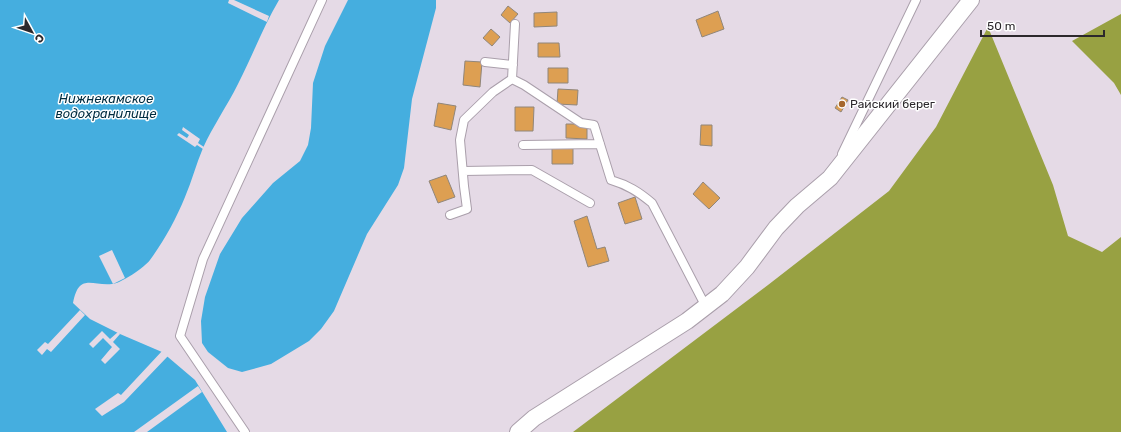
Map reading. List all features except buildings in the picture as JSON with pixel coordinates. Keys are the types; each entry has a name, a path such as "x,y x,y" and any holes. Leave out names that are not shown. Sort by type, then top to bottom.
{"street":[{"path":"518,432 534,418 687,321 722,294 747,267 776,228 797,206 830,178 971,0"}],"lane":[{"path":"245,432 180,336 203,259 322,0"},
{"path":"830,178 916,0"},
{"path":"512,79 515,24"},
{"path":"485,62 513,65"},
{"path":"512,79 524,85 581,122 594,124 611,180 625,184 640,192 652,203 706,307"},
{"path":"450,215 467,209 460,140 464,120 494,92 512,79"},
{"path":"523,144 600,144"},
{"path":"463,171 532,170 590,203"}],"green space":[{"path":"1121,14 1121,95 1114,83 1072,41"},
{"path":"988,27 1053,185 1068,236 1102,252 1121,237 1121,432 573,432 768,285 889,191 936,127"}],"water":[{"name":"Нижнекамское водохранилище","path":"0,0 279,0 238,84 207,140 181,205 169,230 155,253 143,267 121,281 112,284 82,284 73,303 90,319 162,352 195,380 227,432 0,432"},
{"path":"348,0 436,0 436,8 412,99 404,168 398,185 367,234 334,311 321,329 309,341 271,364 242,372 228,368 208,352 202,343 201,321 205,297 220,254 242,218 273,183 300,161 308,145 311,128 313,83 325,46"}],"pier":[{"path":"229,0 234,0 269,16 267,22 228,3"},
{"path":"183,127 200,139 198,143 204,147 203,149 197,145 195,147 177,135 179,133 187,138 189,135 182,130"},
{"path":"112,250 125,278 113,284 99,256"},
{"path":"80,310 85,315 51,352 47,349 42,355 37,350 45,342 48,344"},
{"path":"102,331 110,339 118,332 120,334 113,342 120,349 105,364 101,360 112,347 103,338 93,348 89,344"},
{"path":"163,350 169,355 124,402 102,416 95,409 118,393 121,395"},
{"path":"198,386 202,392 147,432 134,432"}],"place":[{"name":"Райский берег","path":"842,104"}]}
